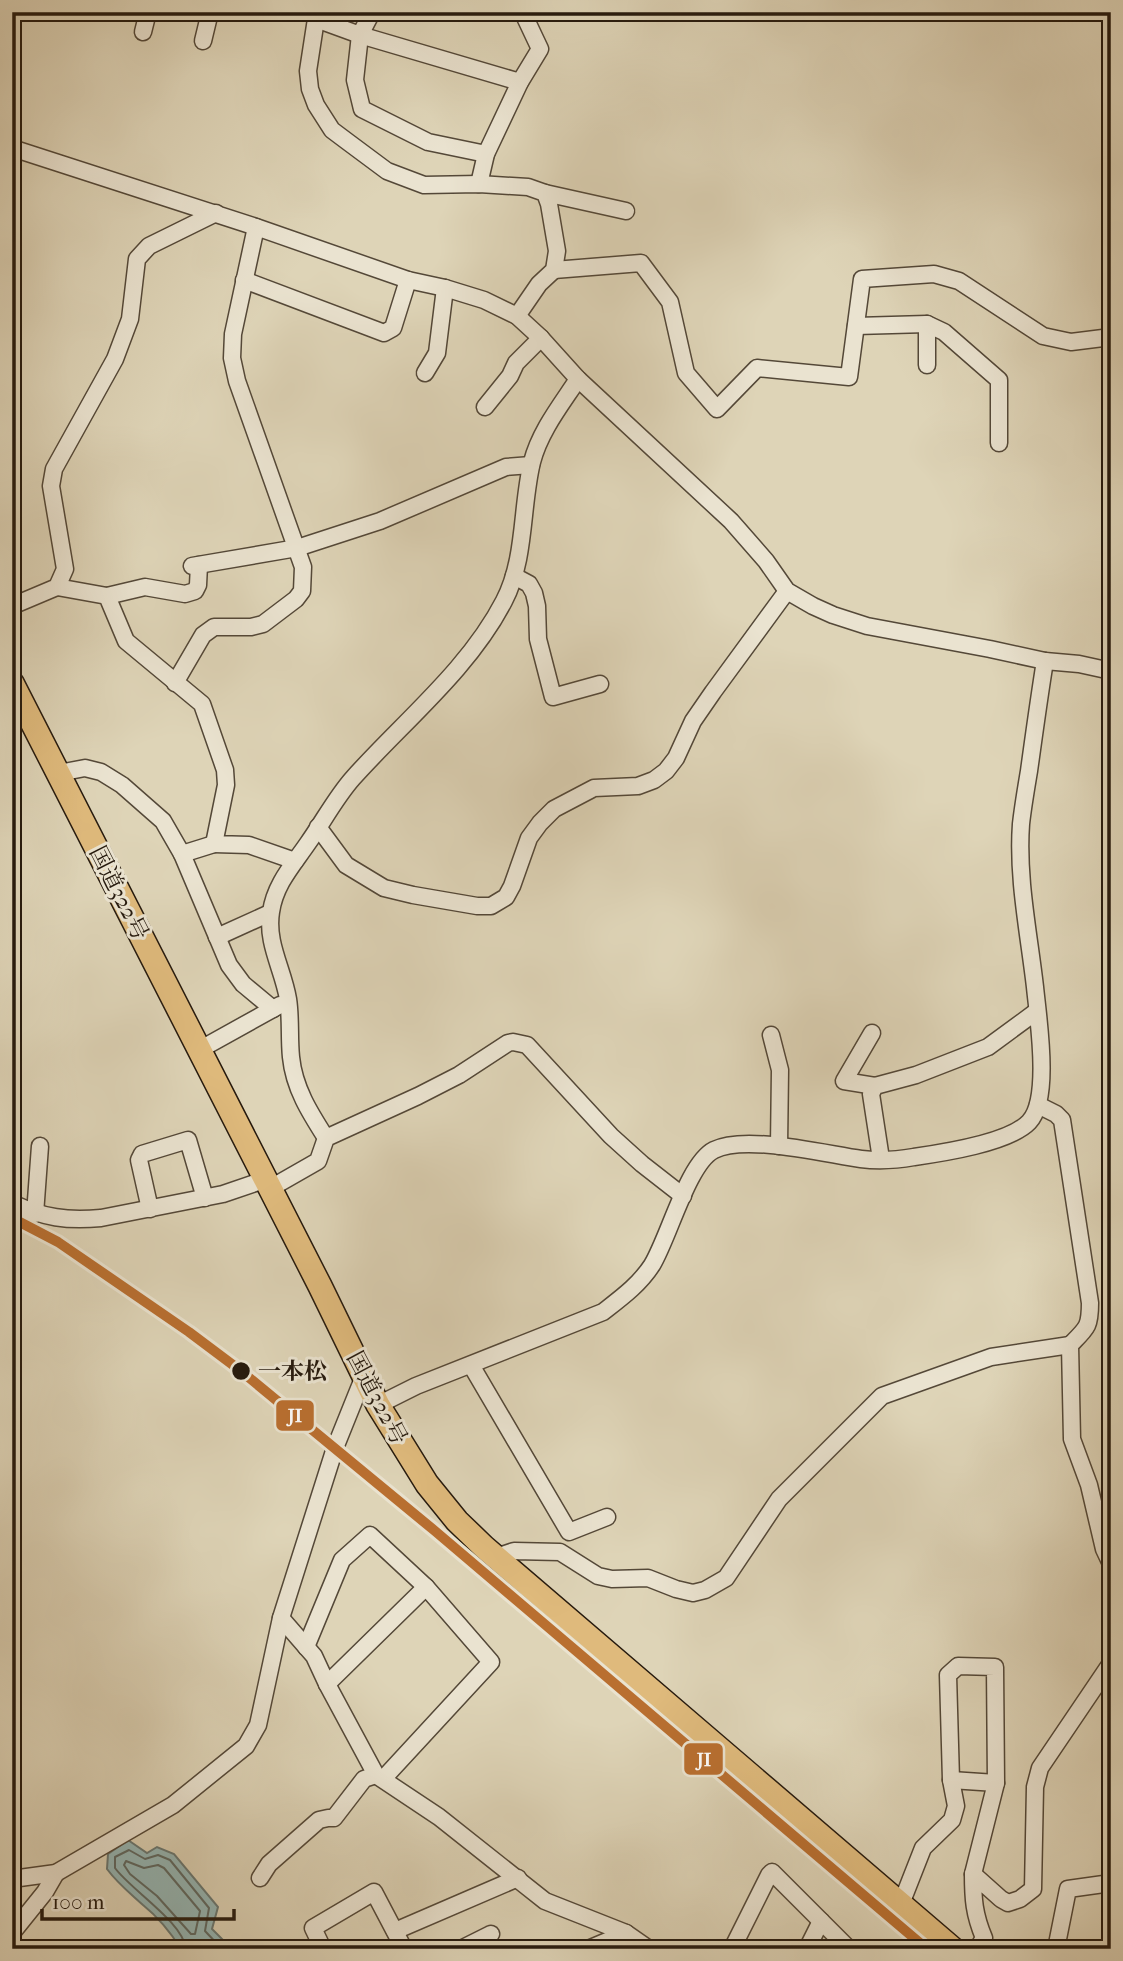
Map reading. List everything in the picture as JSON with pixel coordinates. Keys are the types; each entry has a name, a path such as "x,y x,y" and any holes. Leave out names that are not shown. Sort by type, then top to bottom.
{"highway":[{"name":"国道322号","path":"12,682 377,1405 427,1485 457,1521 496,1557 953,1949"}],"street":[{"path":"143,32 148,12"},
{"path":"203,41 210,12"},
{"path":"372,12 360,35 355,80 362,109 428,142 486,154"},
{"path":"479,184 486,154 520,82 540,50 523,13 520,12"},
{"path":"520,82 360,35 314,16 307,71 316,105 332,130 387,171 424,185 528,187 626,211"},
{"path":"12,148 216,213 408,280 484,300 517,316 578,379 731,521 766,561 787,591 833,615 867,626 1045,661 1110,669"},
{"path":"517,316 539,284 554,270 557,251 550,204 545,193"},
{"path":"57,587 65,569 51,486 54,469 115,359 130,319 137,259 149,246 216,213"},
{"path":"174,683 203,635 214,627 251,627 263,624 296,599 302,591 303,567 237,381 232,358 233,334 256,227"},
{"path":"554,270 641,263 670,302 686,373 717,409 757,368 849,377 862,279 934,275 959,281 1043,336 1071,342 1111,337"},
{"path":"244,280 384,333 393,328 408,280"},
{"path":"425,373 437,353 445,288"},
{"path":"856,326 927,324 943,332 999,380 999,443"},
{"path":"927,324 927,365"},
{"path":"485,407 510,376 516,363 541,338"},
{"path":"326,1138 306,1108 291,1058 288,1001 284,978 271,941 270,913 278,887 284,874 351,780 461,663 504,601 514,576 531,465 542,437 578,379"},
{"path":"12,606 57,587 107,596 145,587 185,594 195,591 198,585 196,566 297,548 380,522 506,467 531,465"},
{"path":"514,576 529,584 534,593 538,639 553,697 600,684"},
{"path":"318,827 346,865 384,888 477,906 491,906 499,902 506,897 512,886 529,838 554,810 594,788 638,786 666,771 676,758 693,721 787,591"},
{"path":"107,596 126,641 202,704 225,770 226,785 214,844"},
{"path":"377,1405 416,1386 603,1312 628,1294 652,1264 700,1161 716,1149 740,1144 779,1146 864,1159 911,1158 1004,1138 1029,1123 1038,1105 1042,1078 1022,885 1021,825 1045,661"},
{"path":"59,773 85,768 101,772 122,785 163,821 183,855 229,965 243,984 273,1009"},
{"path":"183,855 214,844 248,845 295,860"},
{"path":"217,937 270,913"},
{"path":"199,1050 288,1001"},
{"path":"872,1033 844,1082 875,1086 916,1075 988,1047 1037,1011"},
{"path":"771,1035 780,1070 779,1146"},
{"path":"12,1203 35,1214 81,1220 150,1209 267,1184 318,1161 326,1138 459,1075 508,1044 520,1043 527,1045 535,1053 611,1136 683,1196"},
{"path":"875,1086 871,1094 881,1159"},
{"path":"496,1557 514,1551 560,1552 598,1576 612,1579 648,1578 693,1593 705,1590 726,1578 779,1499 882,1396 991,1357 1070,1345 1090,1321 1090,1303 1062,1120 1038,1105"},
{"path":"150,1209 139,1160 142,1154 188,1140 205,1198"},
{"path":"35,1214 40,1146"},
{"path":"1070,1345 1072,1439 1089,1485 1104,1549 1111,1564"},
{"path":"471,1365 569,1532 607,1517"},
{"path":"12,1879 56,1874 173,1805 246,1746 258,1725 281,1618 335,1448 364,1376"},
{"path":"260,1878 269,1864 319,1820 334,1818 364,1779 379,1777 491,1662 426,1587 370,1535 342,1560 306,1647"},
{"path":"327,1684 426,1587"},
{"path":"281,1618 314,1656 379,1777 439,1817 545,1901 626,1933 649,1949"},
{"path":"973,1874 1008,1903 1020,1899 1032,1889 1035,1787 1040,1768 1111,1663"},
{"path":"901,1904 923,1848 952,1820 956,1806 951,1780 948,1675 958,1667 995,1667 996,1783 973,1874 974,1911 984,1938 977,1949"},
{"path":"951,1780 996,1783"},
{"path":"732,1949 772,1872 849,1949"},
{"path":"12,1933 56,1874"},
{"path":"395,1931 518,1878"},
{"path":"1056,1949 1068,1889 1111,1883"},
{"path":"323,1949 313,1928 374,1892 404,1949"},
{"path":"807,1949 821,1921"},
{"path":"588,1949 626,1933"},
{"path":"461,1949 491,1934"}],"water":[{"path":"128,1840 147,1853 157,1847 174,1854 218,1907 212,1929 232,1949 181,1949 159,1920 107,1869 108,1854"}],"transit line":[{"name":"JI","path":"12,1218 58,1242 241,1371 435,1531 927,1949"}],"place":[{"name":"一本松","path":"241,1371"}]}
